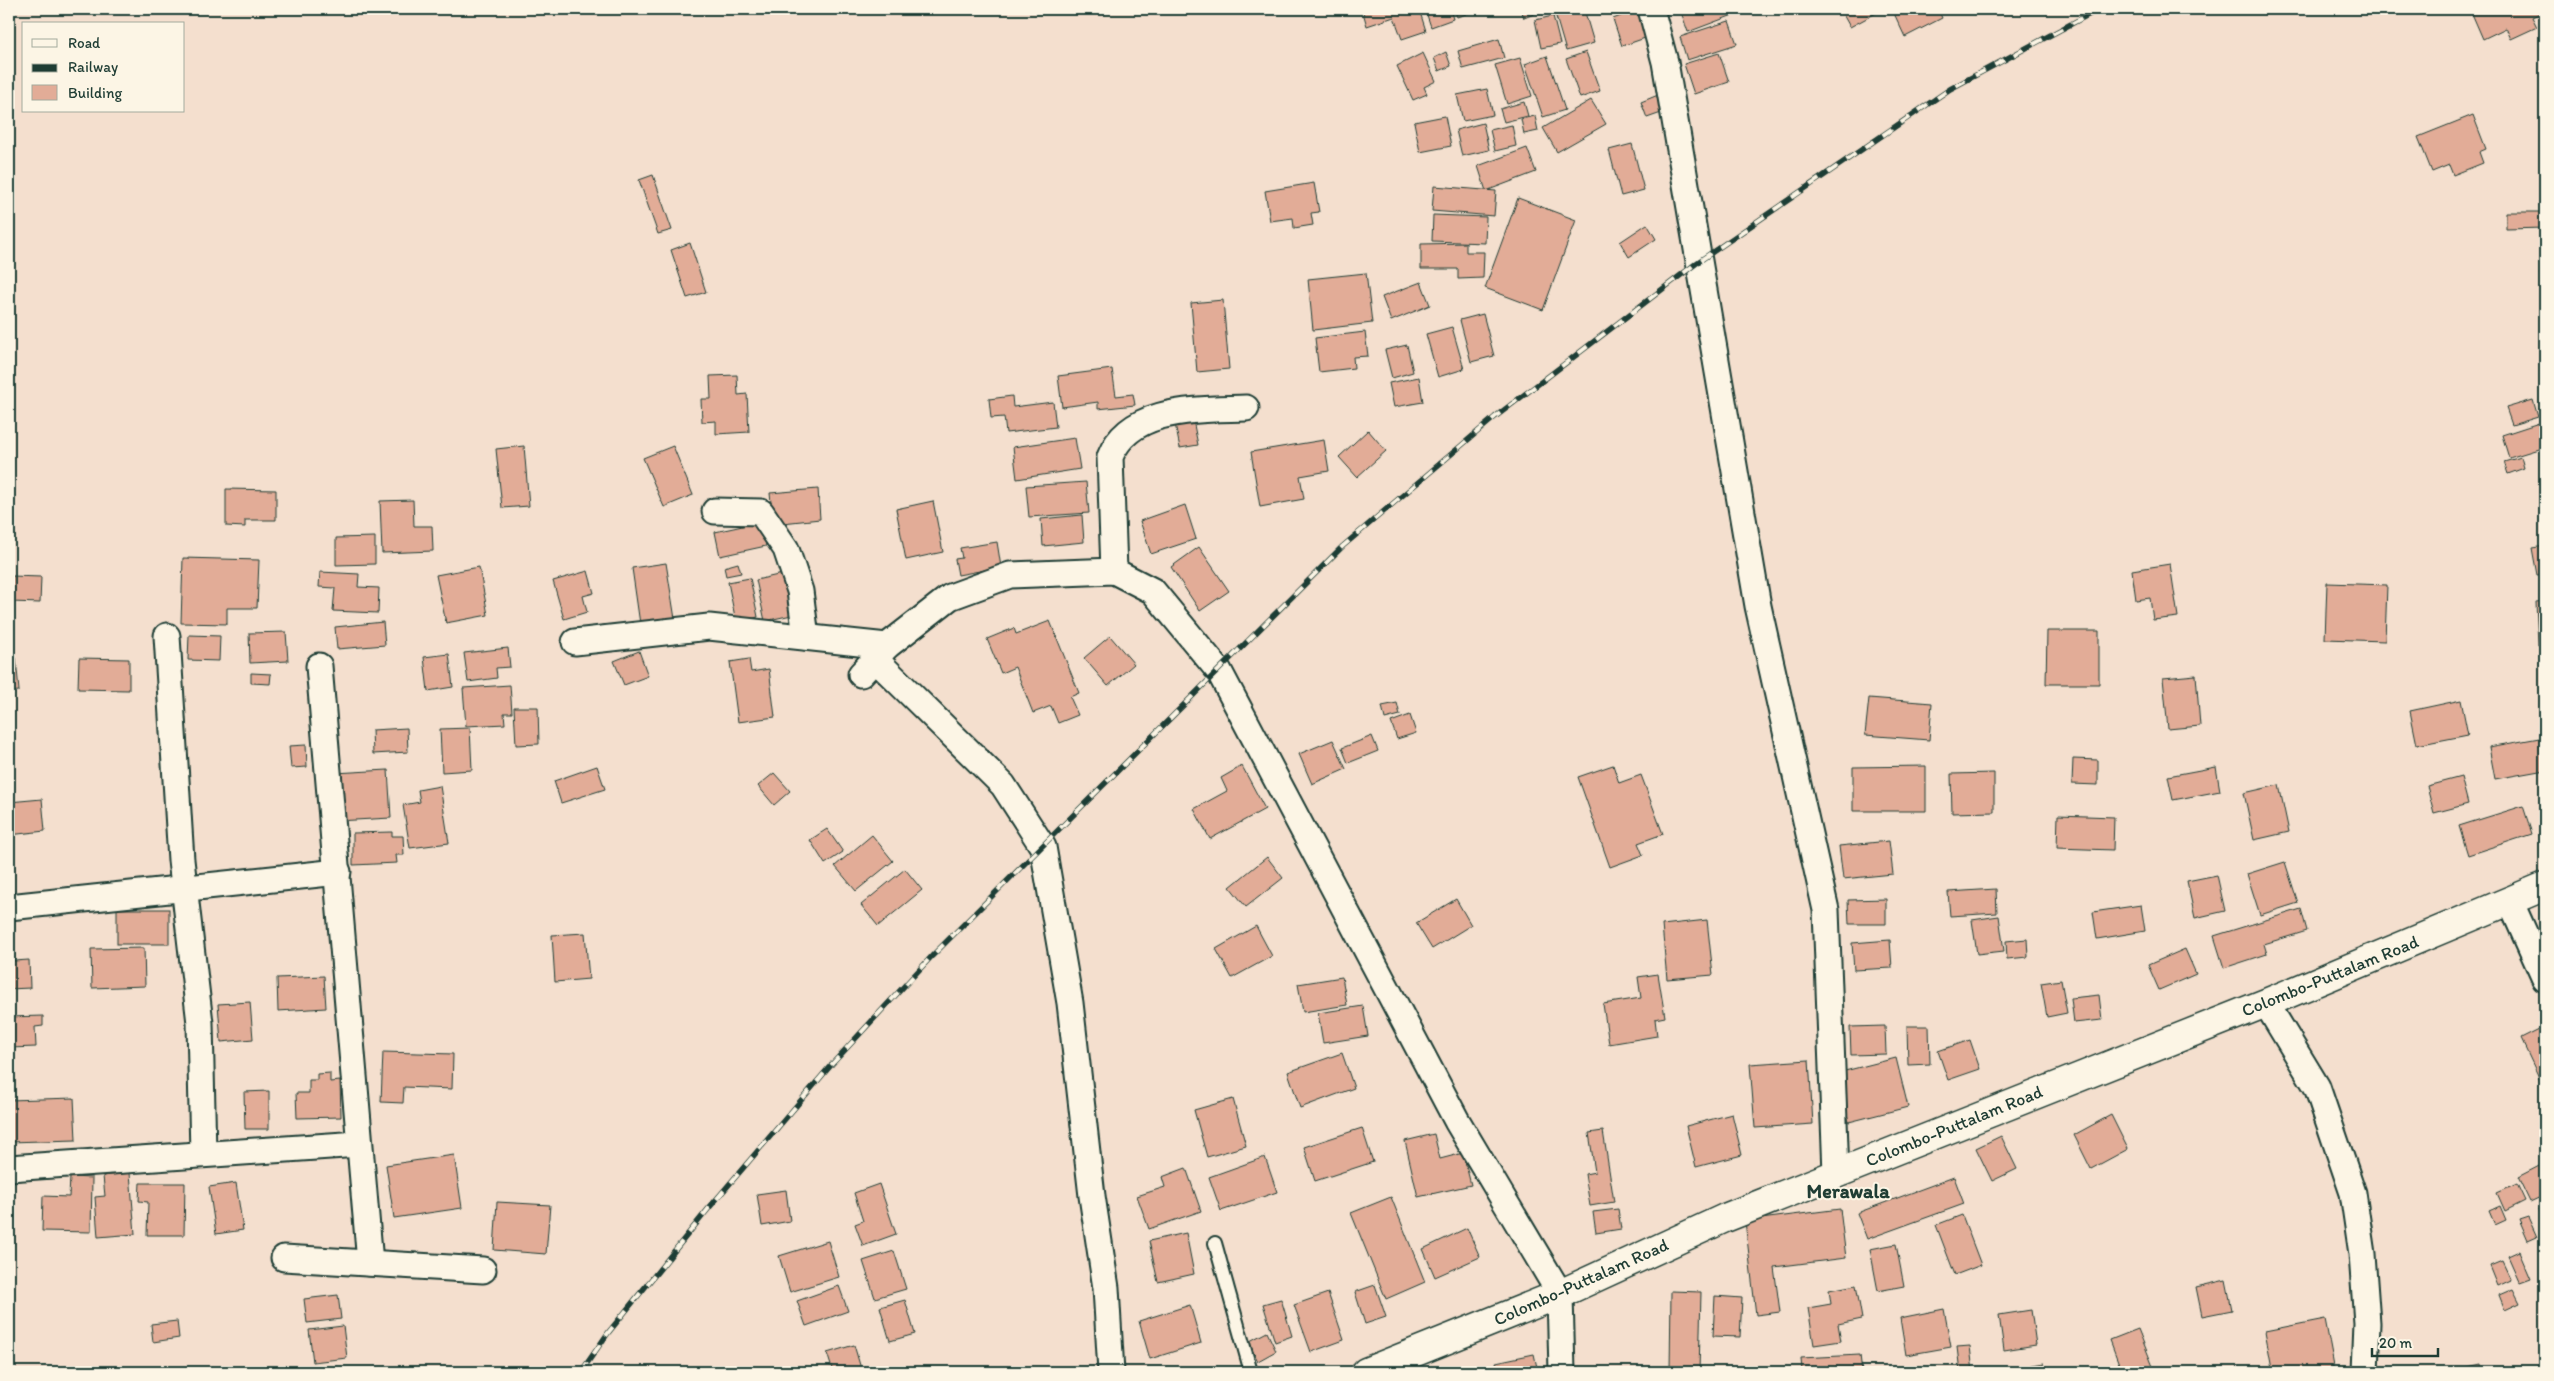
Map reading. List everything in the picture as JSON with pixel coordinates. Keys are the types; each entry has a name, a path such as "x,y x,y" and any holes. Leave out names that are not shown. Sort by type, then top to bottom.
{"highway":[{"name":"Colombo-Puttalam Road","path":"1366,1372 1560,1294 1724,1218 2266,1003 2545,886"}],"street":[{"path":"1652,9 1665,62 1758,606 1826,910 1836,1173"},
{"path":"1114,571 1110,457 1115,445 1135,426 1152,417 1205,410 1246,408"},
{"path":"716,512 761,512 786,549 800,591 806,637"},
{"path":"874,660 950,597 1010,575 1114,571 1153,591 1219,671 1456,1121 1560,1294 1562,1372"},
{"path":"575,642 709,627 806,637 874,660 1003,785 1043,847 1070,1002 1092,1196 1106,1288 1112,1372"},
{"path":"167,636 184,888 200,1023 203,1154"},
{"path":"319,666 370,1263"},
{"path":"9,907 338,872"},
{"path":"2510,901 2545,979"},
{"path":"2266,1003 2317,1088 2353,1192 2362,1254 2367,1323 2365,1372"},
{"path":"9,1168 359,1144"},
{"path":"284,1258 483,1270"}],"lane":[{"path":"1215,1243 1251,1372"}],"building":[{"path":"1362,9 1419,9 1426,31 1402,39 1394,17 1367,26"},
{"path":"1425,9 1450,9 1453,19 1431,27"},
{"path":"1454,9 1474,9 1475,11 1457,17"},
{"path":"1521,9 1537,9 1539,12 1524,18"},
{"path":"1584,9 1594,43 1566,51 1554,10"},
{"path":"1587,9 1608,9 1589,14"},
{"path":"1639,9 1648,37 1622,46 1613,19"},
{"path":"1680,9 1740,9 1741,12 1688,32"},
{"path":"1840,9 1876,9 1878,12 1850,27"},
{"path":"1892,9 1938,9 1942,18 1905,37"},
{"path":"2470,9 2544,9 2545,11 2532,17 2537,27 2511,39 2506,28 2483,39"},
{"path":"1553,16 1560,44 1541,48 1535,20"},
{"path":"1729,21 1737,44 1687,60 1680,37"},
{"path":"1499,39 1504,58 1463,69 1458,51"},
{"path":"1446,52 1451,66 1439,71 1434,58"},
{"path":"1586,52 1600,91 1580,98 1566,59"},
{"path":"1423,53 1436,81 1424,87 1427,94 1413,100 1397,66"},
{"path":"1719,53 1729,82 1694,94 1684,64"},
{"path":"1547,56 1565,110 1543,117 1525,64"},
{"path":"1520,58 1532,96 1507,104 1495,65"},
{"path":"1487,89 1493,115 1463,121 1457,95"},
{"path":"1658,95 1664,112 1647,118 1641,102"},
{"path":"1591,100 1606,124 1557,152 1543,128"},
{"path":"1524,102 1528,116 1504,122 1500,109"},
{"path":"2473,115 2486,149 2479,152 2483,163 2453,175 2449,165 2432,172 2418,137"},
{"path":"1445,116 1451,146 1420,152 1414,122"},
{"path":"1535,116 1538,131 1524,134 1521,119"},
{"path":"1483,123 1489,150 1462,156 1456,130"},
{"path":"1512,125 1516,146 1495,151 1490,130"},
{"path":"1632,144 1644,190 1621,196 1609,150"},
{"path":"1527,148 1536,172 1486,191 1478,166"},
{"path":"653,175 672,230 658,234 639,180"},
{"path":"1314,183 1319,212 1311,213 1313,225 1294,228 1293,218 1270,221 1265,191"},
{"path":"1434,186 1496,191 1494,216 1432,211"},
{"path":"1518,198 1576,220 1543,310 1485,288"},
{"path":"2506,212 2545,212 2545,228 2506,229"},
{"path":"1433,215 1486,217 1485,243 1432,241"},
{"path":"1647,224 1656,239 1629,257 1620,242"},
{"path":"690,243 706,292 687,298 671,250"},
{"path":"1466,243 1466,252 1484,252 1483,278 1458,279 1458,269 1421,269 1421,244"},
{"path":"2545,272 2545,303 2544,303 2540,273"},
{"path":"1366,273 1372,323 1313,330 1308,279"},
{"path":"1421,282 1430,305 1391,321 1382,297"},
{"path":"1223,300 1229,369 1197,372 1191,303"},
{"path":"1483,314 1494,356 1471,362 1460,320"},
{"path":"1452,327 1464,369 1438,377 1426,334"},
{"path":"1365,332 1368,356 1353,357 1354,368 1319,372 1315,338"},
{"path":"1407,345 1413,372 1392,378 1385,350"},
{"path":"1112,369 1116,396 1133,394 1135,405 1098,409 1098,402 1062,407 1058,376"},
{"path":"737,375 738,395 747,394 749,432 716,434 716,421 702,422 701,399 711,399 710,376"},
{"path":"1419,377 1423,402 1394,407 1389,383"},
{"path":"1012,396 1013,407 1053,402 1056,427 1006,433 1004,417 991,418 989,399"},
{"path":"2533,400 2538,417 2512,425 2506,408"},
{"path":"1192,415 1198,445 1180,448 1174,419"},
{"path":"2542,422 2545,433 2545,447 2509,458 2502,435"},
{"path":"1368,430 1386,451 1357,477 1339,457"},
{"path":"1075,438 1080,469 1017,479 1013,447"},
{"path":"1324,440 1329,471 1300,476 1304,499 1260,507 1251,452"},
{"path":"524,446 529,506 502,508 496,449"},
{"path":"673,446 693,495 664,507 643,458"},
{"path":"2521,457 2524,468 2508,474 2504,462"},
{"path":"1086,482 1089,513 1029,517 1026,486"},
{"path":"226,489 276,490 276,520 245,520 245,527 226,526"},
{"path":"818,489 820,519 773,524 770,493"},
{"path":"413,500 414,526 432,526 433,551 382,553 380,501"},
{"path":"933,501 943,552 906,560 896,509"},
{"path":"1185,505 1196,539 1151,554 1140,521"},
{"path":"1082,515 1084,542 1043,546 1041,519"},
{"path":"761,522 766,546 720,556 715,532"},
{"path":"9,523 11,524 10,560 9,560"},
{"path":"375,537 375,564 336,565 336,538"},
{"path":"997,542 1001,567 958,575 955,559 962,558 960,548"},
{"path":"2545,546 2545,574 2537,575 2532,548"},
{"path":"1199,547 1229,591 1200,611 1171,567"},
{"path":"183,558 259,560 257,608 227,608 227,624 181,623"},
{"path":"666,563 675,619 640,624 632,568"},
{"path":"738,563 741,573 726,576 724,567"},
{"path":"2170,564 2178,617 2153,620 2150,598 2136,600 2132,570"},
{"path":"479,567 488,615 446,623 436,575"},
{"path":"588,571 594,593 583,596 587,612 564,619 553,581"},
{"path":"320,572 359,574 358,587 379,588 378,613 333,611 335,588 319,587"},
{"path":"787,573 796,614 765,621 756,580"},
{"path":"12,576 41,577 40,603 11,602"},
{"path":"750,578 758,617 736,622 728,582"},
{"path":"2327,583 2387,585 2385,641 2325,639"},
{"path":"2545,601 2545,645 2538,645 2536,602"},
{"path":"1050,621 1079,693 1070,697 1078,715 1058,723 1051,706 1033,713 1015,667 1001,673 987,639 1014,628 1016,634"},
{"path":"383,622 385,645 337,649 335,627"},
{"path":"2047,631 2099,631 2099,684 2046,684"},
{"path":"286,632 288,661 250,663 249,633"},
{"path":"189,635 220,636 219,661 188,660"},
{"path":"1110,636 1134,664 1108,686 1084,658"},
{"path":"508,648 510,667 496,668 497,678 468,682 464,653"},
{"path":"639,651 648,676 624,685 614,661"},
{"path":"449,654 453,687 428,691 424,657"},
{"path":"16,658 19,691 9,692 9,659"},
{"path":"79,658 129,659 129,690 78,689"},
{"path":"749,659 751,672 769,669 775,717 738,722 730,662"},
{"path":"251,673 271,674 270,684 251,683"},
{"path":"2196,675 2200,726 2168,729 2163,678"},
{"path":"510,685 512,713 504,713 505,724 466,726 463,688"},
{"path":"1869,698 1932,703 1929,740 1865,735"},
{"path":"2461,700 2468,735 2417,745 2410,711"},
{"path":"1397,703 1400,715 1385,719 1382,706"},
{"path":"514,707 538,707 539,744 516,745"},
{"path":"1410,715 1416,733 1397,739 1391,722"},
{"path":"407,728 408,752 373,754 372,730"},
{"path":"470,728 472,770 442,772 440,729"},
{"path":"1372,736 1378,751 1348,763 1342,748"},
{"path":"2545,737 2545,770 2495,779 2489,747"},
{"path":"1333,740 1346,769 1312,784 1299,754"},
{"path":"306,745 307,767 291,768 289,746"},
{"path":"2073,759 2098,760 2098,785 2072,784"},
{"path":"1613,765 1619,783 1641,775 1663,834 1638,843 1643,855 1610,867 1578,777"},
{"path":"597,766 605,789 561,803 554,781"},
{"path":"1242,766 1265,809 1210,839 1194,809 1227,791 1221,778"},
{"path":"1926,766 1926,811 1853,811 1853,767"},
{"path":"2216,767 2220,791 2173,800 2168,776"},
{"path":"388,770 391,818 337,821 335,773"},
{"path":"774,773 790,791 774,805 758,786"},
{"path":"1994,773 1994,812 1952,813 1951,774"},
{"path":"2461,777 2468,804 2434,813 2427,786"},
{"path":"2279,785 2289,832 2254,840 2244,793"},
{"path":"440,786 449,843 410,848 403,805 420,802 418,790"},
{"path":"42,799 45,831 9,835 9,802"},
{"path":"2523,806 2532,834 2468,855 2459,826"},
{"path":"2058,815 2114,817 2113,850 2057,848"},
{"path":"827,829 843,852 825,864 810,840"},
{"path":"392,832 392,836 403,836 404,855 396,855 397,863 353,865 353,833"},
{"path":"872,835 893,861 856,891 835,866"},
{"path":"1889,841 1893,874 1843,879 1839,846"},
{"path":"1267,857 1283,878 1246,907 1230,887"},
{"path":"2285,862 2298,903 2260,915 2247,874"},
{"path":"905,869 922,890 878,926 861,905"},
{"path":"2217,875 2225,911 2195,918 2187,881"},
{"path":"1996,889 1997,913 1950,916 1948,892"},
{"path":"1456,899 1471,925 1432,949 1416,923"},
{"path":"1886,899 1886,924 1849,924 1848,900"},
{"path":"2141,905 2145,931 2097,939 2093,912"},
{"path":"117,909 169,909 169,944 117,944"},
{"path":"2301,909 2307,931 2264,944 2267,954 2224,968 2214,936"},
{"path":"1999,916 2004,951 1977,954 1972,920"},
{"path":"1707,920 1713,975 1667,979 1662,925"},
{"path":"1256,926 1272,956 1232,978 1216,949"},
{"path":"585,933 589,979 555,982 552,935"},
{"path":"2027,939 2028,957 2007,959 2006,941"},
{"path":"1890,940 1892,968 1854,970 1852,943"},
{"path":"144,948 145,986 92,988 91,949"},
{"path":"2185,949 2196,974 2159,990 2148,965"},
{"path":"14,953 14,961 29,960 30,988 9,989 9,954"},
{"path":"1658,974 1665,1017 1655,1019 1657,1036 1609,1044 1603,1004 1641,998 1638,977"},
{"path":"324,976 326,1008 278,1011 277,978"},
{"path":"1342,977 1347,1005 1303,1012 1298,984"},
{"path":"2061,980 2067,1013 2047,1017 2041,983"},
{"path":"2099,995 2102,1020 2074,1023 2071,998"},
{"path":"250,1002 253,1039 221,1042 218,1004"},
{"path":"1363,1006 1368,1036 1323,1043 1318,1013"},
{"path":"43,1016 43,1026 35,1027 36,1047 9,1048 9,1017"},
{"path":"1885,1026 1886,1054 1851,1055 1850,1027"},
{"path":"1907,1026 1929,1026 1930,1064 1908,1065"},
{"path":"2545,1027 2545,1085 2543,1086 2521,1039"},
{"path":"1970,1040 1980,1069 1948,1080 1938,1051"},
{"path":"383,1052 453,1054 452,1089 404,1087 403,1103 381,1102"},
{"path":"1342,1053 1354,1088 1300,1108 1288,1072"},
{"path":"1896,1058 1908,1107 1849,1122 1837,1073"},
{"path":"1809,1060 1813,1124 1755,1128 1750,1064"},
{"path":"330,1073 330,1082 340,1081 341,1117 297,1118 296,1093 309,1093 309,1080 317,1080 317,1074"},
{"path":"269,1091 269,1129 245,1129 244,1092"},
{"path":"74,1098 76,1140 9,1142 9,1100"},
{"path":"1233,1099 1246,1146 1207,1157 1194,1110"},
{"path":"1732,1114 1742,1155 1696,1167 1686,1126"},
{"path":"2111,1115 2128,1149 2091,1169 2074,1135"},
{"path":"1362,1128 1373,1162 1315,1181 1304,1147"},
{"path":"1603,1131 1614,1202 1590,1206 1585,1174 1595,1172 1589,1133"},
{"path":"1434,1134 1440,1159 1463,1153 1471,1185 1418,1197 1405,1141"},
{"path":"2001,1136 2017,1169 1992,1181 1976,1148"},
{"path":"454,1155 462,1208 394,1218 386,1165"},
{"path":"1265,1157 1277,1192 1221,1211 1209,1177"},
{"path":"2545,1163 2545,1195 2530,1202 2518,1177"},
{"path":"1186,1168 1201,1211 1149,1229 1137,1196 1165,1187 1162,1177"},
{"path":"130,1173 135,1234 98,1237 95,1197 105,1196 103,1176"},
{"path":"70,1177 92,1178 91,1232 42,1231 43,1196 69,1197"},
{"path":"1954,1177 1964,1204 1867,1239 1857,1213"},
{"path":"140,1183 185,1183 184,1235 147,1235 148,1202 139,1201"},
{"path":"236,1183 243,1230 216,1234 209,1187"},
{"path":"879,1184 896,1234 863,1246 855,1224 863,1221 854,1193"},
{"path":"2517,1184 2525,1201 2505,1211 2497,1193"},
{"path":"786,1190 790,1221 762,1226 757,1194"},
{"path":"1391,1197 1425,1282 1386,1299 1351,1213"},
{"path":"497,1202 550,1205 546,1254 494,1250"},
{"path":"2500,1206 2506,1220 2495,1225 2489,1211"},
{"path":"2545,1206 2545,1224 2539,1209"},
{"path":"1618,1209 1621,1229 1596,1233 1593,1212"},
{"path":"1840,1209 1846,1258 1774,1267 1780,1312 1756,1315 1745,1221"},
{"path":"1962,1215 1981,1265 1955,1275 1936,1225"},
{"path":"2528,1217 2537,1237 2528,1241 2519,1220"},
{"path":"1467,1228 1480,1257 1435,1277 1423,1249"},
{"path":"1186,1233 1194,1274 1158,1282 1149,1241"},
{"path":"828,1241 839,1277 790,1292 779,1256"},
{"path":"1896,1244 1904,1286 1878,1291 1870,1249"},
{"path":"894,1251 906,1289 875,1298 863,1261"},
{"path":"2519,1251 2531,1279 2520,1283 2508,1256"},
{"path":"2502,1261 2511,1280 2498,1286 2490,1266"},
{"path":"2226,1280 2232,1310 2202,1316 2196,1287"},
{"path":"1375,1285 1386,1317 1365,1324 1355,1292"},
{"path":"1856,1285 1862,1319 1838,1324 1841,1341 1814,1345 1808,1308 1831,1304 1829,1290"},
{"path":"839,1286 848,1311 806,1326 797,1301"},
{"path":"2513,1289 2520,1303 2505,1310 2499,1295"},
{"path":"1671,1291 1701,1292 1699,1372 1670,1372"},
{"path":"1328,1293 1344,1340 1311,1352 1294,1305"},
{"path":"338,1295 341,1319 307,1323 304,1299"},
{"path":"1715,1296 1742,1298 1740,1337 1713,1336"},
{"path":"1281,1299 1292,1336 1275,1342 1263,1304"},
{"path":"905,1300 915,1334 890,1341 880,1307"},
{"path":"1190,1305 1201,1343 1150,1359 1139,1321"},
{"path":"1944,1309 1951,1347 1906,1355 1900,1318"},
{"path":"2031,1310 2036,1345 2004,1350 1999,1315"},
{"path":"2325,1319 2335,1372 2253,1372 2272,1368 2265,1331"},
{"path":"177,1321 179,1338 153,1342 151,1324"},
{"path":"343,1326 347,1358 313,1362 309,1330"},
{"path":"2138,1329 2154,1369 2146,1372 2122,1372 2110,1340"},
{"path":"1267,1332 1276,1351 1258,1361 1248,1342"},
{"path":"854,1345 862,1372 833,1372 827,1353"},
{"path":"1970,1346 1973,1372 1960,1372 1957,1347"},
{"path":"1534,1354 1538,1372 1499,1372 1496,1362"},
{"path":"1860,1355 1862,1372 1802,1372 1801,1358"},
{"path":"2044,1363 2046,1372 2022,1372 2021,1367"},
{"path":"2481,1364 2482,1372 2445,1372"}],"railway":[{"path":"581,1372 608,1333 709,1208 832,1064 932,956 1343,546 1495,417 1698,262 1950,89 2099,9"}],"district":[{"name":"Merawala","path":"1848,1191"}]}
